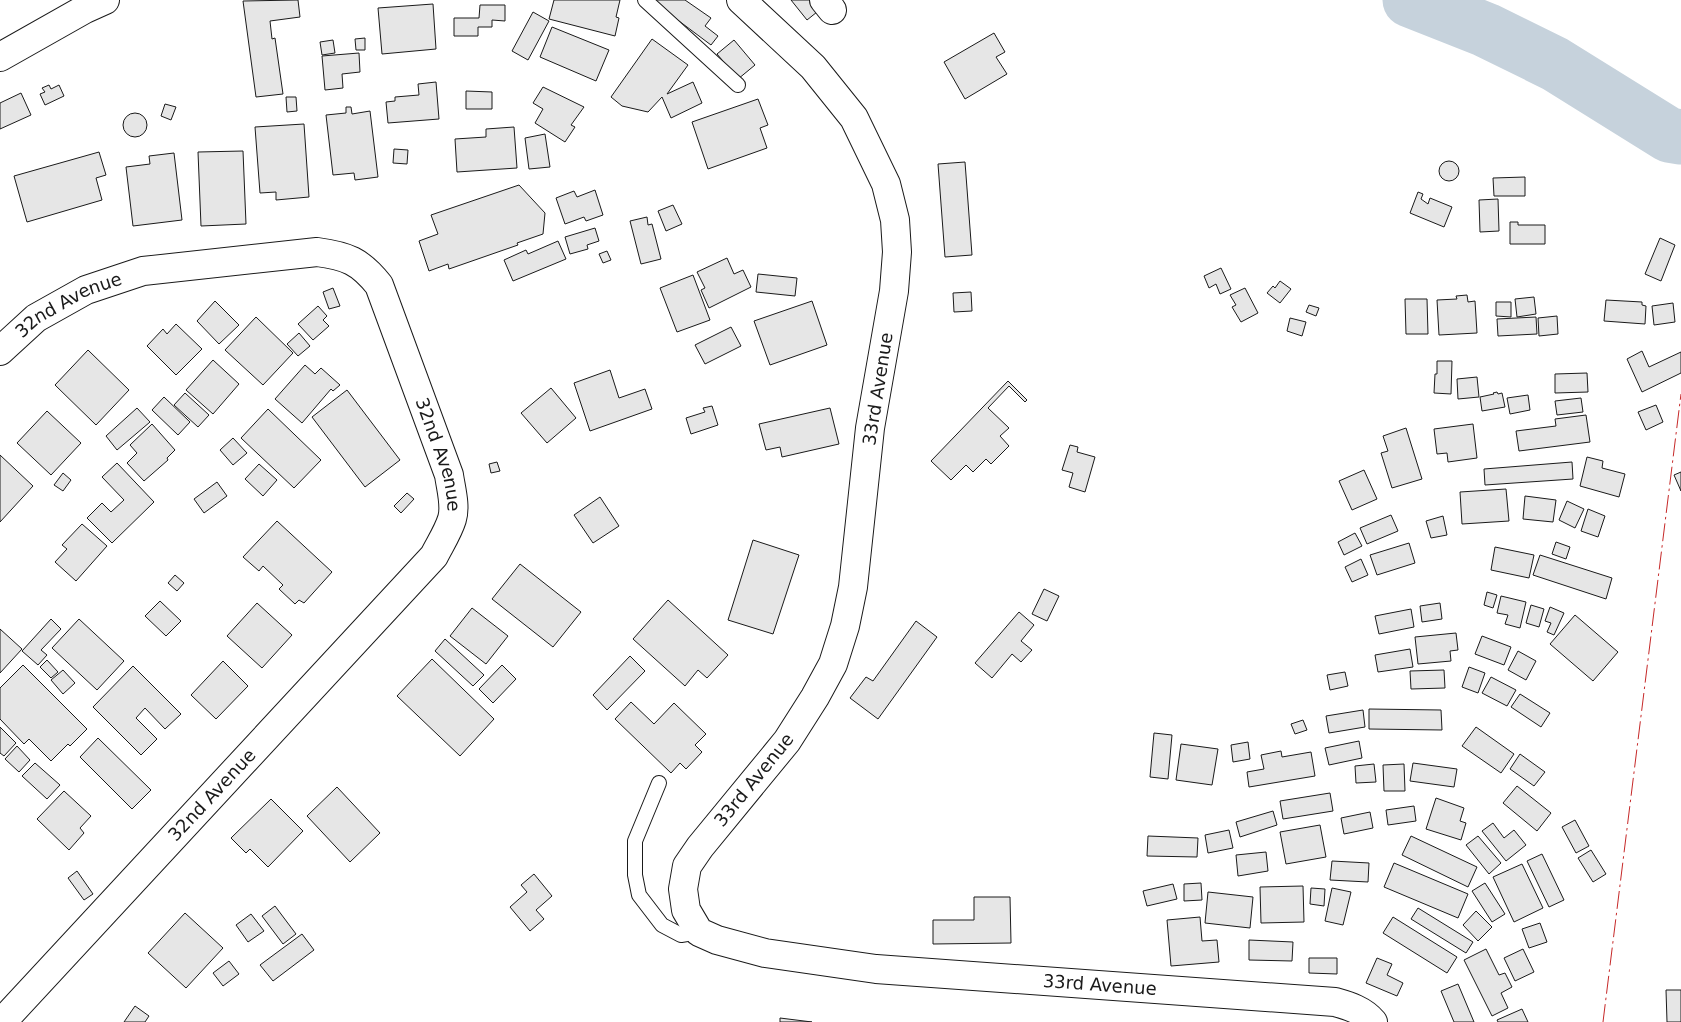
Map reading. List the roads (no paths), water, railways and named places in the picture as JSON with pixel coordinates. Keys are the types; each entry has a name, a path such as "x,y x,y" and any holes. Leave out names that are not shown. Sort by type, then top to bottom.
{"street":[{"path":"0,57 85,9 105,0"},
{"name":"33rd Avenue","path":"741,0 813,67 854,118 886,184 895,220 897,252 894,292 870,428 853,587 845,626 833,664 787,742 700,847 687,866 682,889 686,910 699,932 717,940 765,953 876,969 1335,1002 1355,1008 1373,1022"},
{"name":"32nd Avenue","path":"0,351 36,318 86,290 143,271 317,252 340,255 356,262 369,272 379,285 449,475 452,497 452,518 434,556 2,1022"}],"lane":[{"path":"645,0 738,85"},
{"path":"659,783 635,841 635,875 639,895 662,925 681,935 699,932"}],"waterway":[{"path":"1410,0 1486,30 1555,64 1669,135 1681,137"}]}
